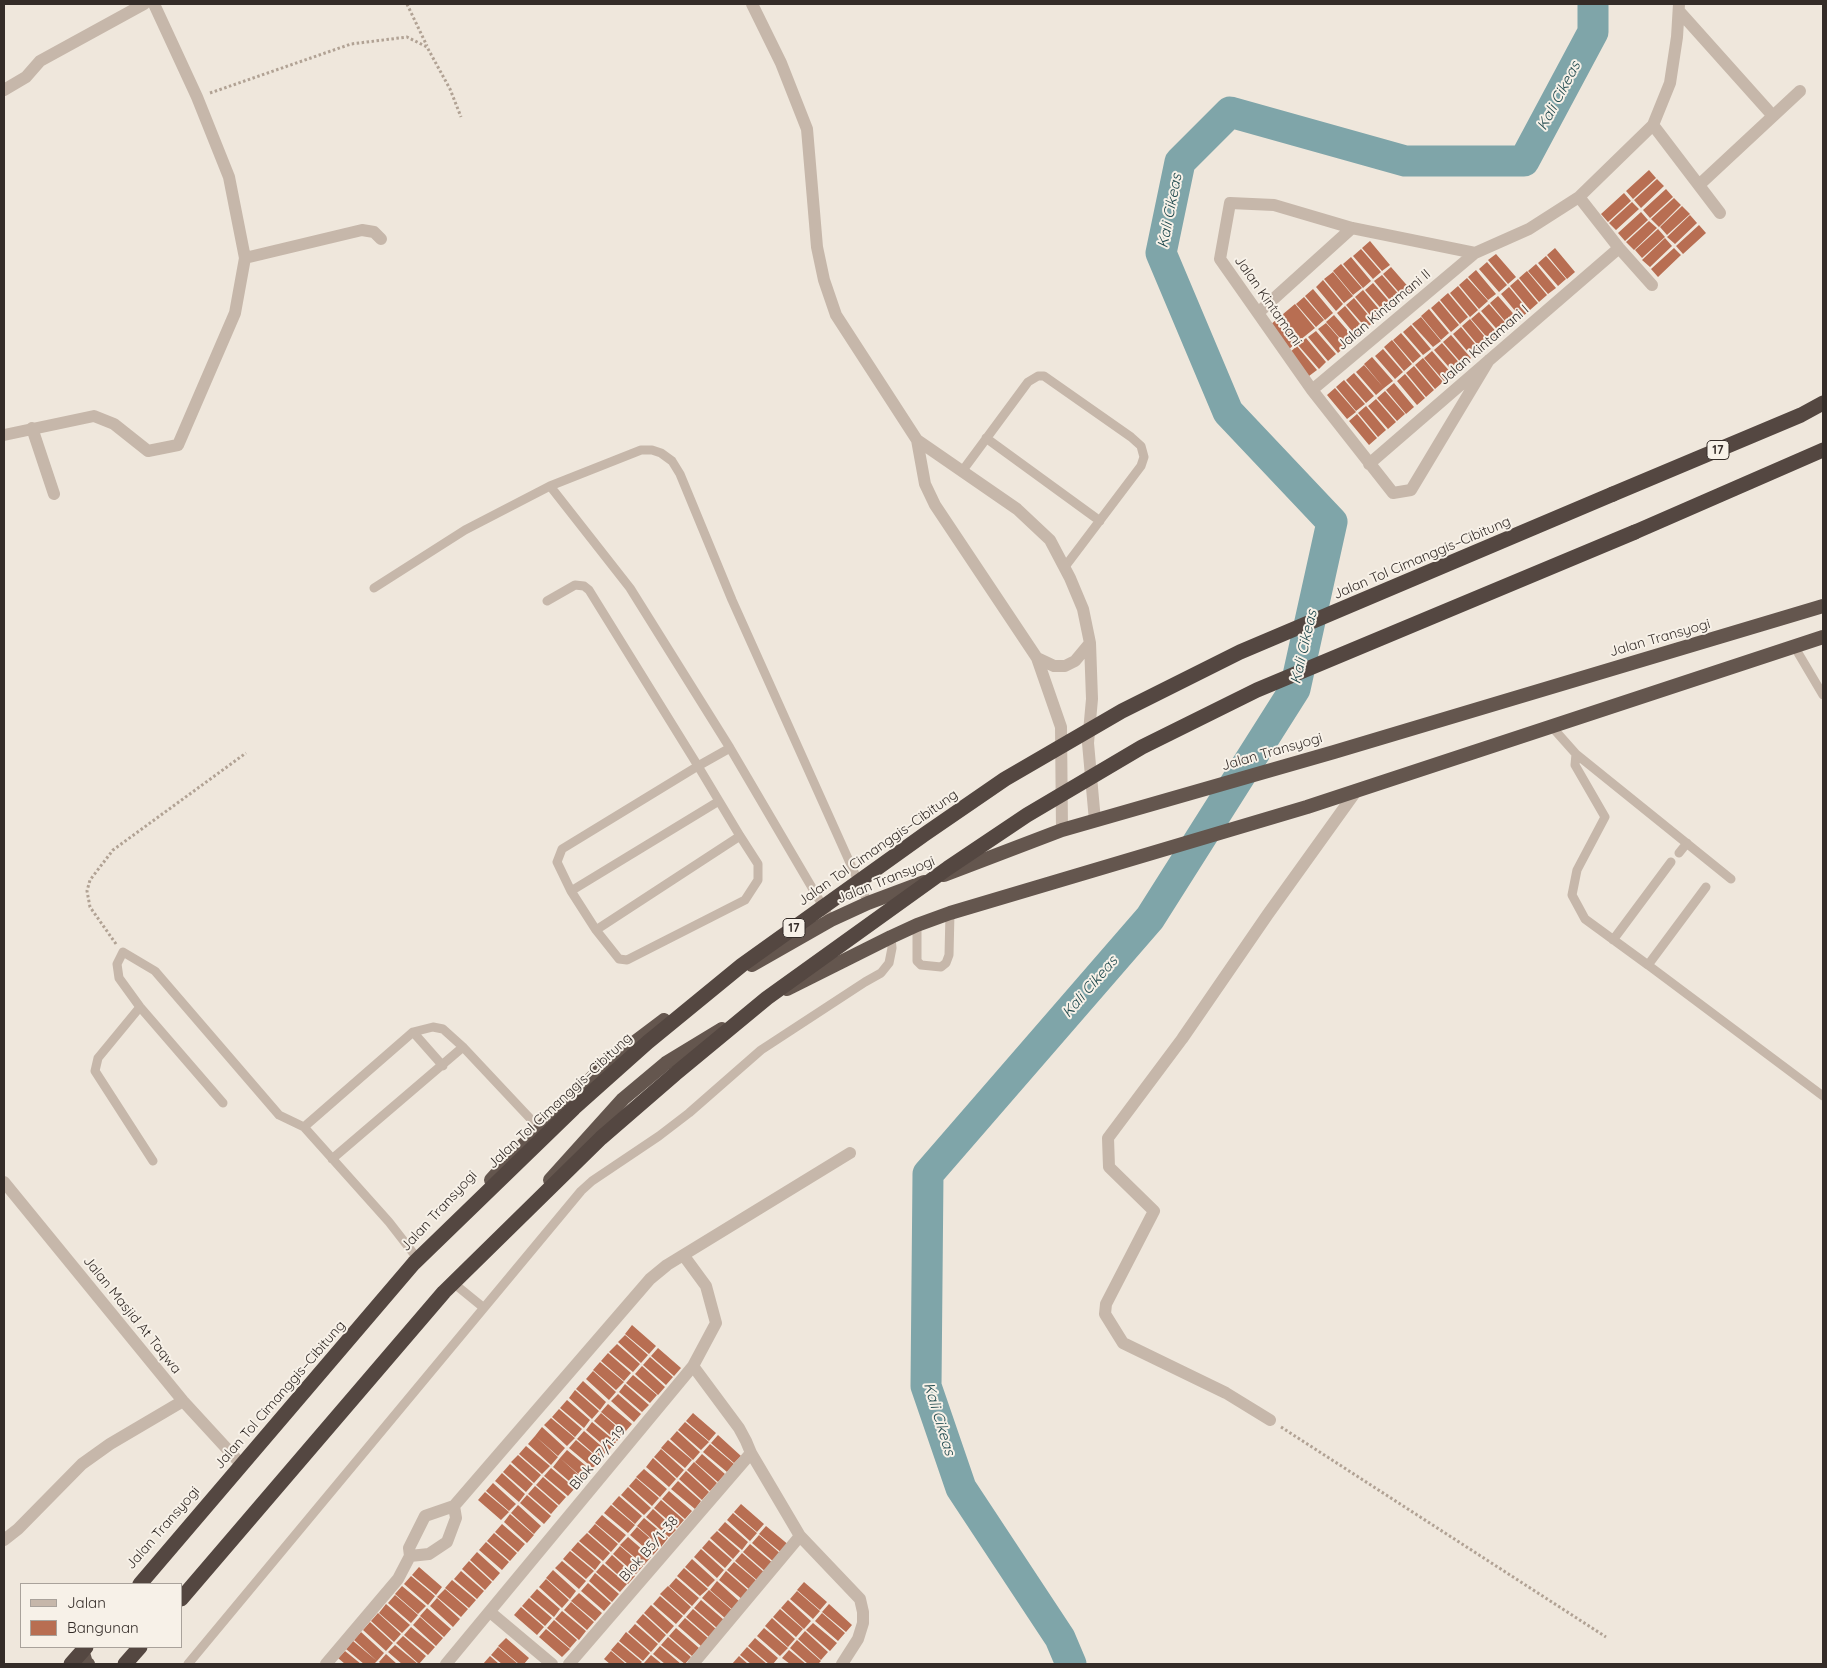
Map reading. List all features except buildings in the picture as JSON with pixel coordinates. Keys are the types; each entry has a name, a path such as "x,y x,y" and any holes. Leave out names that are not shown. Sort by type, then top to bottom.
{"highway":[{"name":"Jalan Tol Cimanggis–Cibitung","path":"139,1583 414,1264 574,1108 648,1042 742,965 924,834 989,790 1122,711 1240,652 1801,415 1823,403"},
{"path":"182,1598 444,1292 602,1138 675,1074 767,998 948,868 1027,815 1142,747 1257,690 1635,532 1823,450"},
{"name":"Jalan Transyogi","path":"139,1583 417,1258 519,1149 606,1064 695,996 831,920 868,903 1062,830 1334,752 1823,606"},
{"path":"182,1605 575,1150 623,1099 666,1063 784,991 917,925 1050,883 1123,863 1306,807 1823,636"},
{"path":"66,1664 83,1648"},
{"path":"71,1664 83,1648"},
{"path":"84,1648 83,1653 88,1664"},
{"path":"125,1664 139,1648"},
{"path":"131,1664 145,1648"}],"street":[{"path":"4,90 26,77 40,61 144,4"},
{"path":"4,435 94,416 114,424 148,451 178,445 235,312 246,258 229,177 197,97 154,4"},
{"path":"752,4 781,63 806,129 818,247 824,280 836,315 916,440 924,484 935,505 1037,658 1061,727 1062,830"},
{"path":"1679,7 1773,116"},
{"path":"1475,253 1529,229 1580,197 1653,125 1670,83 1677,37 1679,7"},
{"path":"1699,185 1800,91"},
{"path":"1653,125 1720,213"},
{"path":"1580,197 1619,248 1652,285"},
{"name":"Jalan Kintamani","path":"1475,253 1352,228 1274,205 1230,203 1220,259 1312,390 1368,464 1394,493 1411,490 1489,360"},
{"path":"1259,312 1352,228"},
{"path":"246,258 362,230 374,232 381,239"},
{"name":"Jalan Kintamani I","path":"1368,464 1619,248"},
{"name":"Jalan Kintamani II","path":"1312,390 1475,253"},
{"path":"32,428 54,494"},
{"path":"916,440 963,470 1017,509 1050,540 1064,568 1082,609 1090,643 1092,699 1088,743 1095,821"},
{"path":"1037,658 1054,666 1065,666 1075,661 1090,643"},
{"path":"1270,1420 1226,1393 1123,1343 1105,1314 1106,1304 1154,1212 1109,1167 1108,1138 1174,1052 1268,914 1357,790"},
{"path":"326,1664 398,1579 410,1556 409,1548 425,1516 454,1506 650,1279 667,1265 850,1153"},
{"name":"Jalan Masjid At Taqwa","path":"4,1182 183,1401 240,1463"},
{"name":"Blok B7/1-19","path":"446,1664 693,1366 716,1322 706,1286 684,1256"},
{"path":"693,1366 738,1428 800,1536 860,1599 863,1623 858,1639 848,1658 842,1664"},
{"path":"4,1540 18,1529 82,1464 110,1444 183,1401"},
{"name":"Blok B5/1-38","path":"570,1664 751,1453"},
{"path":"410,1556 429,1554 446,1542 456,1518 454,1506"},
{"path":"693,1664 800,1536"},
{"path":"490,1612 552,1664"}],"lane":[{"path":"963,470 1028,382 1038,376 1044,376 1141,446 1144,457 1141,466 1064,568"},
{"path":"986,438 1100,521"},
{"path":"374,588 465,530 550,486 641,450 661,452 672,461 680,474 732,600 868,903"},
{"path":"550,486 630,588 730,748 831,920"},
{"path":"547,601 575,585 584,586 589,590 698,766 740,836 758,864 759,875 755,886 745,900 627,960 619,959 596,930 571,890 557,862 562,849 698,766 730,748"},
{"path":"1794,646 1823,695"},
{"path":"1552,726 1576,754 1731,879"},
{"path":"1576,754 1575,765 1605,817 1577,870 1572,895 1585,919 1823,1096"},
{"path":"571,890 719,801"},
{"path":"596,930 740,836"},
{"path":"1679,852 1687,844"},
{"path":"1613,940 1671,862"},
{"path":"1712,878 1719,870"},
{"path":"1648,965 1706,887"},
{"path":"917,925 917,960 921,965 940,967 946,963 949,955 950,914"},
{"path":"188,1664 581,1191 689,1113 761,1050 865,982 882,973 889,963 892,948 891,937"},
{"path":"223,1103 140,1006 119,978 116,964 123,952 155,971 279,1115 304,1127 389,1222 417,1258"},
{"path":"140,1006 98,1058 95,1071 153,1162"},
{"path":"304,1127 413,1032 433,1027 444,1029 464,1047 540,1129"},
{"path":"413,1032 443,1066"},
{"path":"332,1159 464,1047"},
{"path":"457,1286 484,1308"}],"path":[{"path":"407,4 427,47 450,89 461,117"},
{"path":"197,97 351,44 407,37 427,47"},
{"path":"123,952 90,907 87,891 90,880 113,850 246,753"},
{"path":"1270,1420 1606,1637"}],"waterway":[{"name":"Kali Cikeas","path":"1071,1664 1060,1638 961,1488 926,1386 928,1174 1150,918 1295,689 1332,522 1228,412 1161,253 1180,162 1230,112 1405,161 1524,161 1593,32 1593,4"}]}
